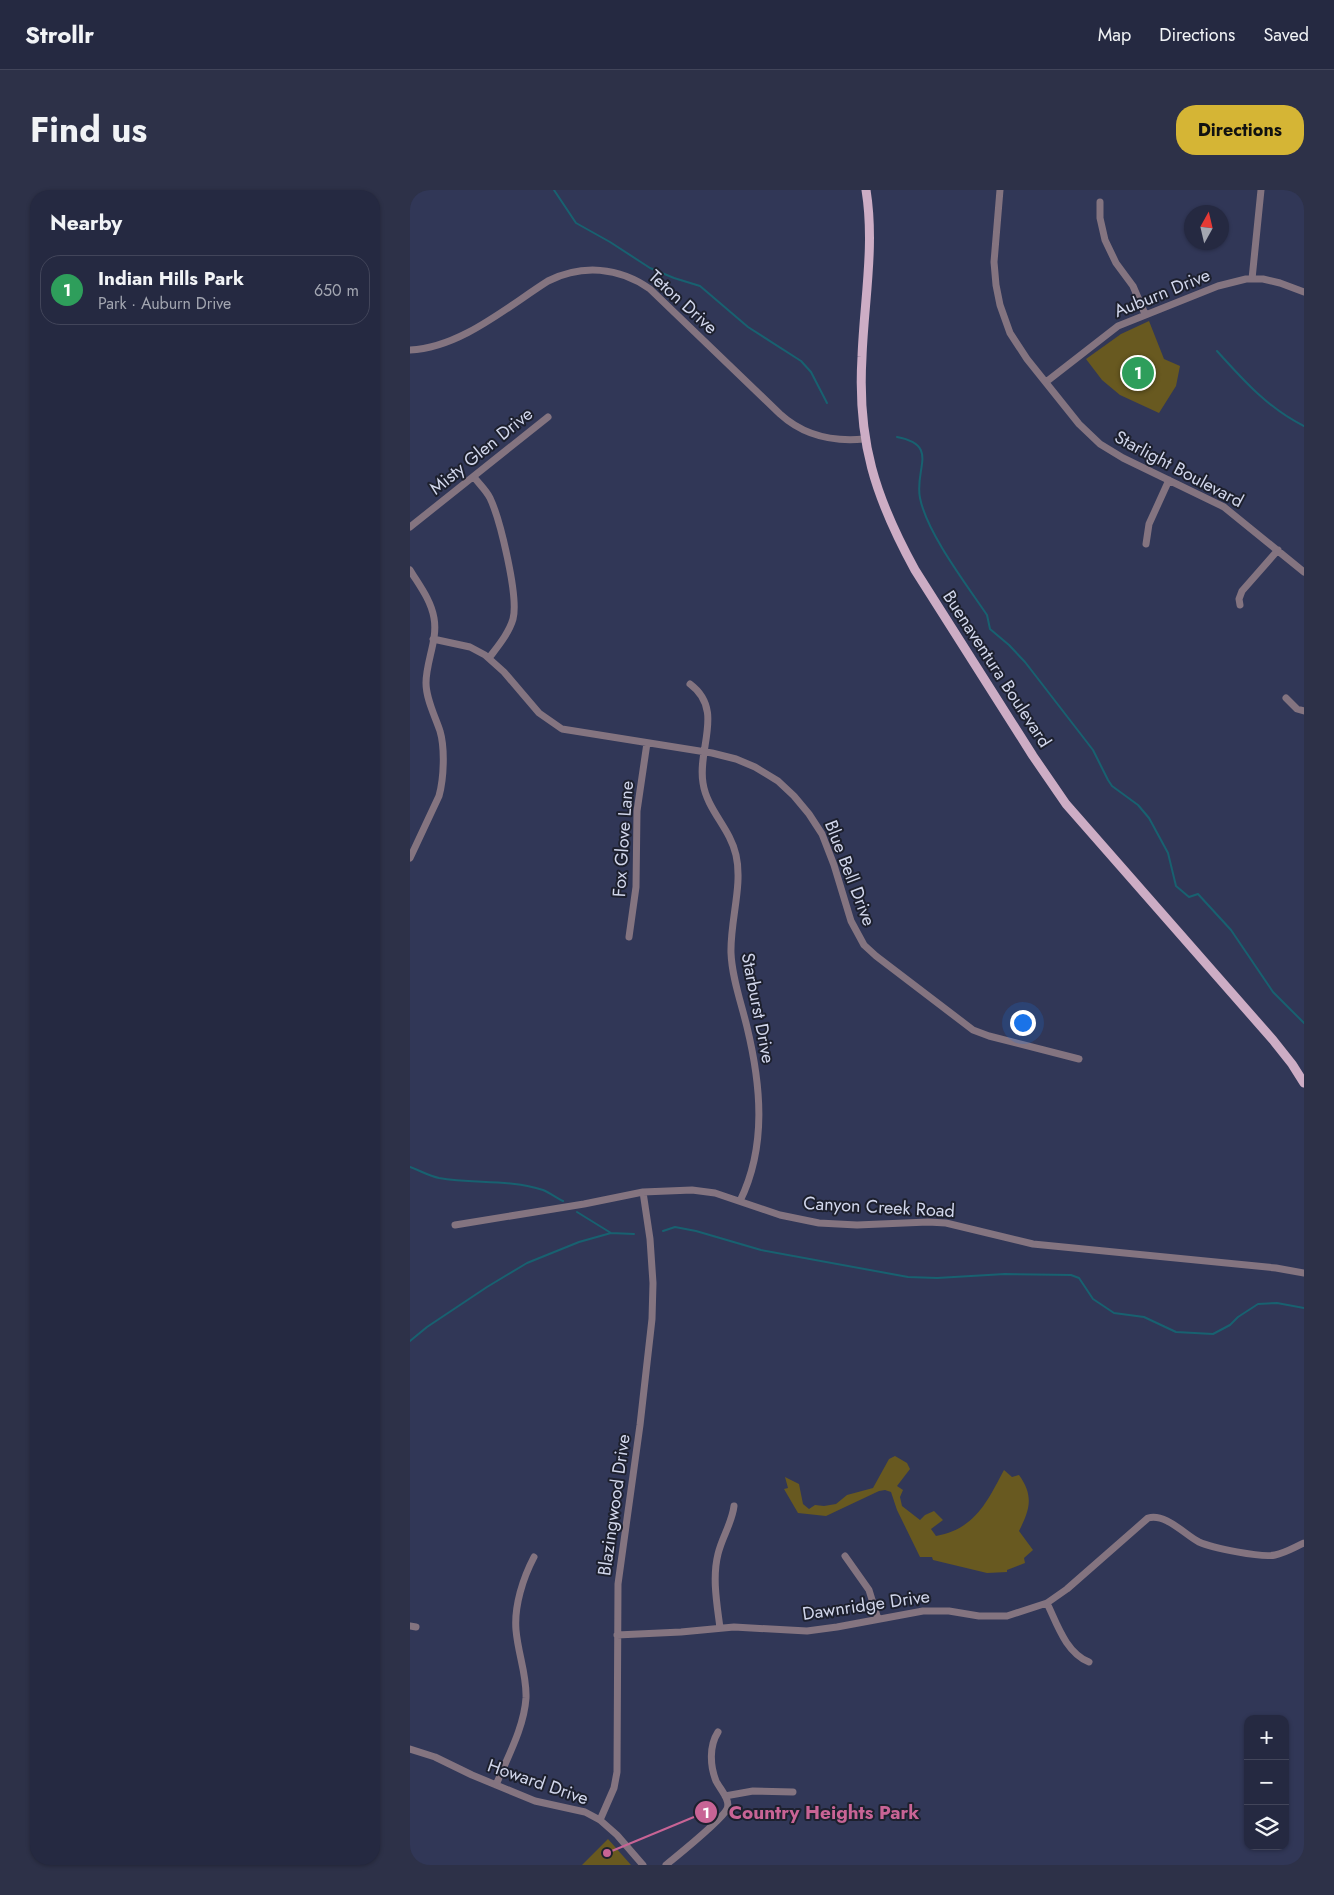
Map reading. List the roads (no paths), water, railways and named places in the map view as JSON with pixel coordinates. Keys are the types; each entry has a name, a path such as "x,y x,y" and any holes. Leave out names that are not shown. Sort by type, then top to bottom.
{"main road":[{"name":"Buenaventura Boulevard","path":"866,190 870,237 860,390 864,439 883,504 908,557 1057,792 1106,852 1273,1040 1304,1083"}],"street":[{"name":"Starlight Boulevard","path":"1000,190 994,262 1000,305 1017,346 1079,424 1100,444 1123,458 1231,511 1304,572"},
{"path":"1252,279 1260,190"},
{"path":"1100,202 1100,218 1105,240 1116,263 1133,286 1145,314"},
{"name":"Teton Drive","path":"410,350 433,347 454,340 548,281 560,276 579,270 606,270 630,277 650,288 780,414 796,426 827,439 864,439"},
{"name":"Auburn Drive","path":"1046,382 1118,326 1218,286 1252,279 1273,281 1304,292"},
{"name":"Misty Glen Drive","path":"410,527 548,417"},
{"path":"474,477 487,493 494,508 515,601 513,618 509,629 489,658"},
{"path":"1146,544 1149,524 1169,480"},
{"path":"1240,605 1239,599 1242,591 1278,550"},
{"path":"410,570 431,608 435,624 426,684 443,743 441,789 437,802 410,858"},
{"name":"Blue Bell Drive","path":"434,640 470,647 489,658 540,713 558,727 572,732 704,751 736,759 755,767 778,781 804,808 825,841 854,928 861,941 871,952 973,1030 988,1036 1079,1059"},
{"name":"Starburst Drive","path":"690,684 700,692 707,705 708,716 702,771 704,792 731,838 737,862 731,939 732,968 749,1036 760,1110 757,1150 749,1179 740,1201"},
{"path":"1286,698 1297,708 1304,711"},
{"name":"Fox Glove Lane","path":"629,937 636,886 637,811 647,743"},
{"name":"Canyon Creek Road","path":"456,1225 584,1204 643,1192 692,1190 715,1193 780,1215 819,1223 857,1225 920,1222 946,1223 1033,1244 1276,1268 1304,1273"},
{"name":"Blazingwood Drive","path":"600,1820 614,1788 617,1772 619,1571 641,1417 652,1319 653,1283 650,1239 643,1192"},
{"path":"720,1628 716,1570 719,1553 732,1518 734,1506"},
{"name":"Dawnridge Drive","path":"617,1635 749,1626 807,1630 838,1627 923,1611 948,1611 979,1616 1007,1616 1047,1603 1078,1580 1148,1518 1154,1516 1162,1518 1199,1542 1229,1551 1274,1556 1304,1543"},
{"path":"845,1556 869,1590 878,1619"},
{"path":"496,1785 524,1715 526,1681 516,1630 516,1620 527,1569 534,1557"},
{"path":"1047,1603 1062,1635 1074,1653 1089,1662"},
{"path":"666,1865 725,1812 728,1805 715,1778 712,1762 713,1743 718,1732"},
{"name":"Howard Drive","path":"410,1749 435,1757 472,1775 535,1801 585,1812 600,1820 617,1835 643,1865"},
{"path":"725,1796 753,1791 794,1792"}],"waterway":[{"path":"554,190 576,223 650,268 700,286 748,327 801,361 811,372 827,403"},
{"path":"1217,351 1268,402 1304,426"},
{"path":"897,437 910,441 918,446 922,452 919,487 924,512 930,527 948,558 987,615 990,629 1025,662 1093,750 1112,786 1138,805 1149,818 1168,853 1176,886 1189,897 1198,894 1231,930 1273,992 1304,1023"},
{"path":"410,1167 439,1178 517,1184 543,1190 563,1201"},
{"path":"577,1212 611,1233"},
{"path":"663,1231 675,1227 696,1231 761,1250 908,1277 937,1278 1005,1274 1071,1275 1079,1278 1093,1299 1114,1313 1144,1317 1176,1332 1213,1334 1230,1325 1238,1317 1258,1304 1277,1303 1304,1308"},
{"path":"410,1341 427,1327 527,1263 579,1242 611,1233 634,1234"}],"place":[{"name":"Indian Hills Park","path":"1138,373"},
{"name":"Country Heights Park","path":"607,1853"}]}
